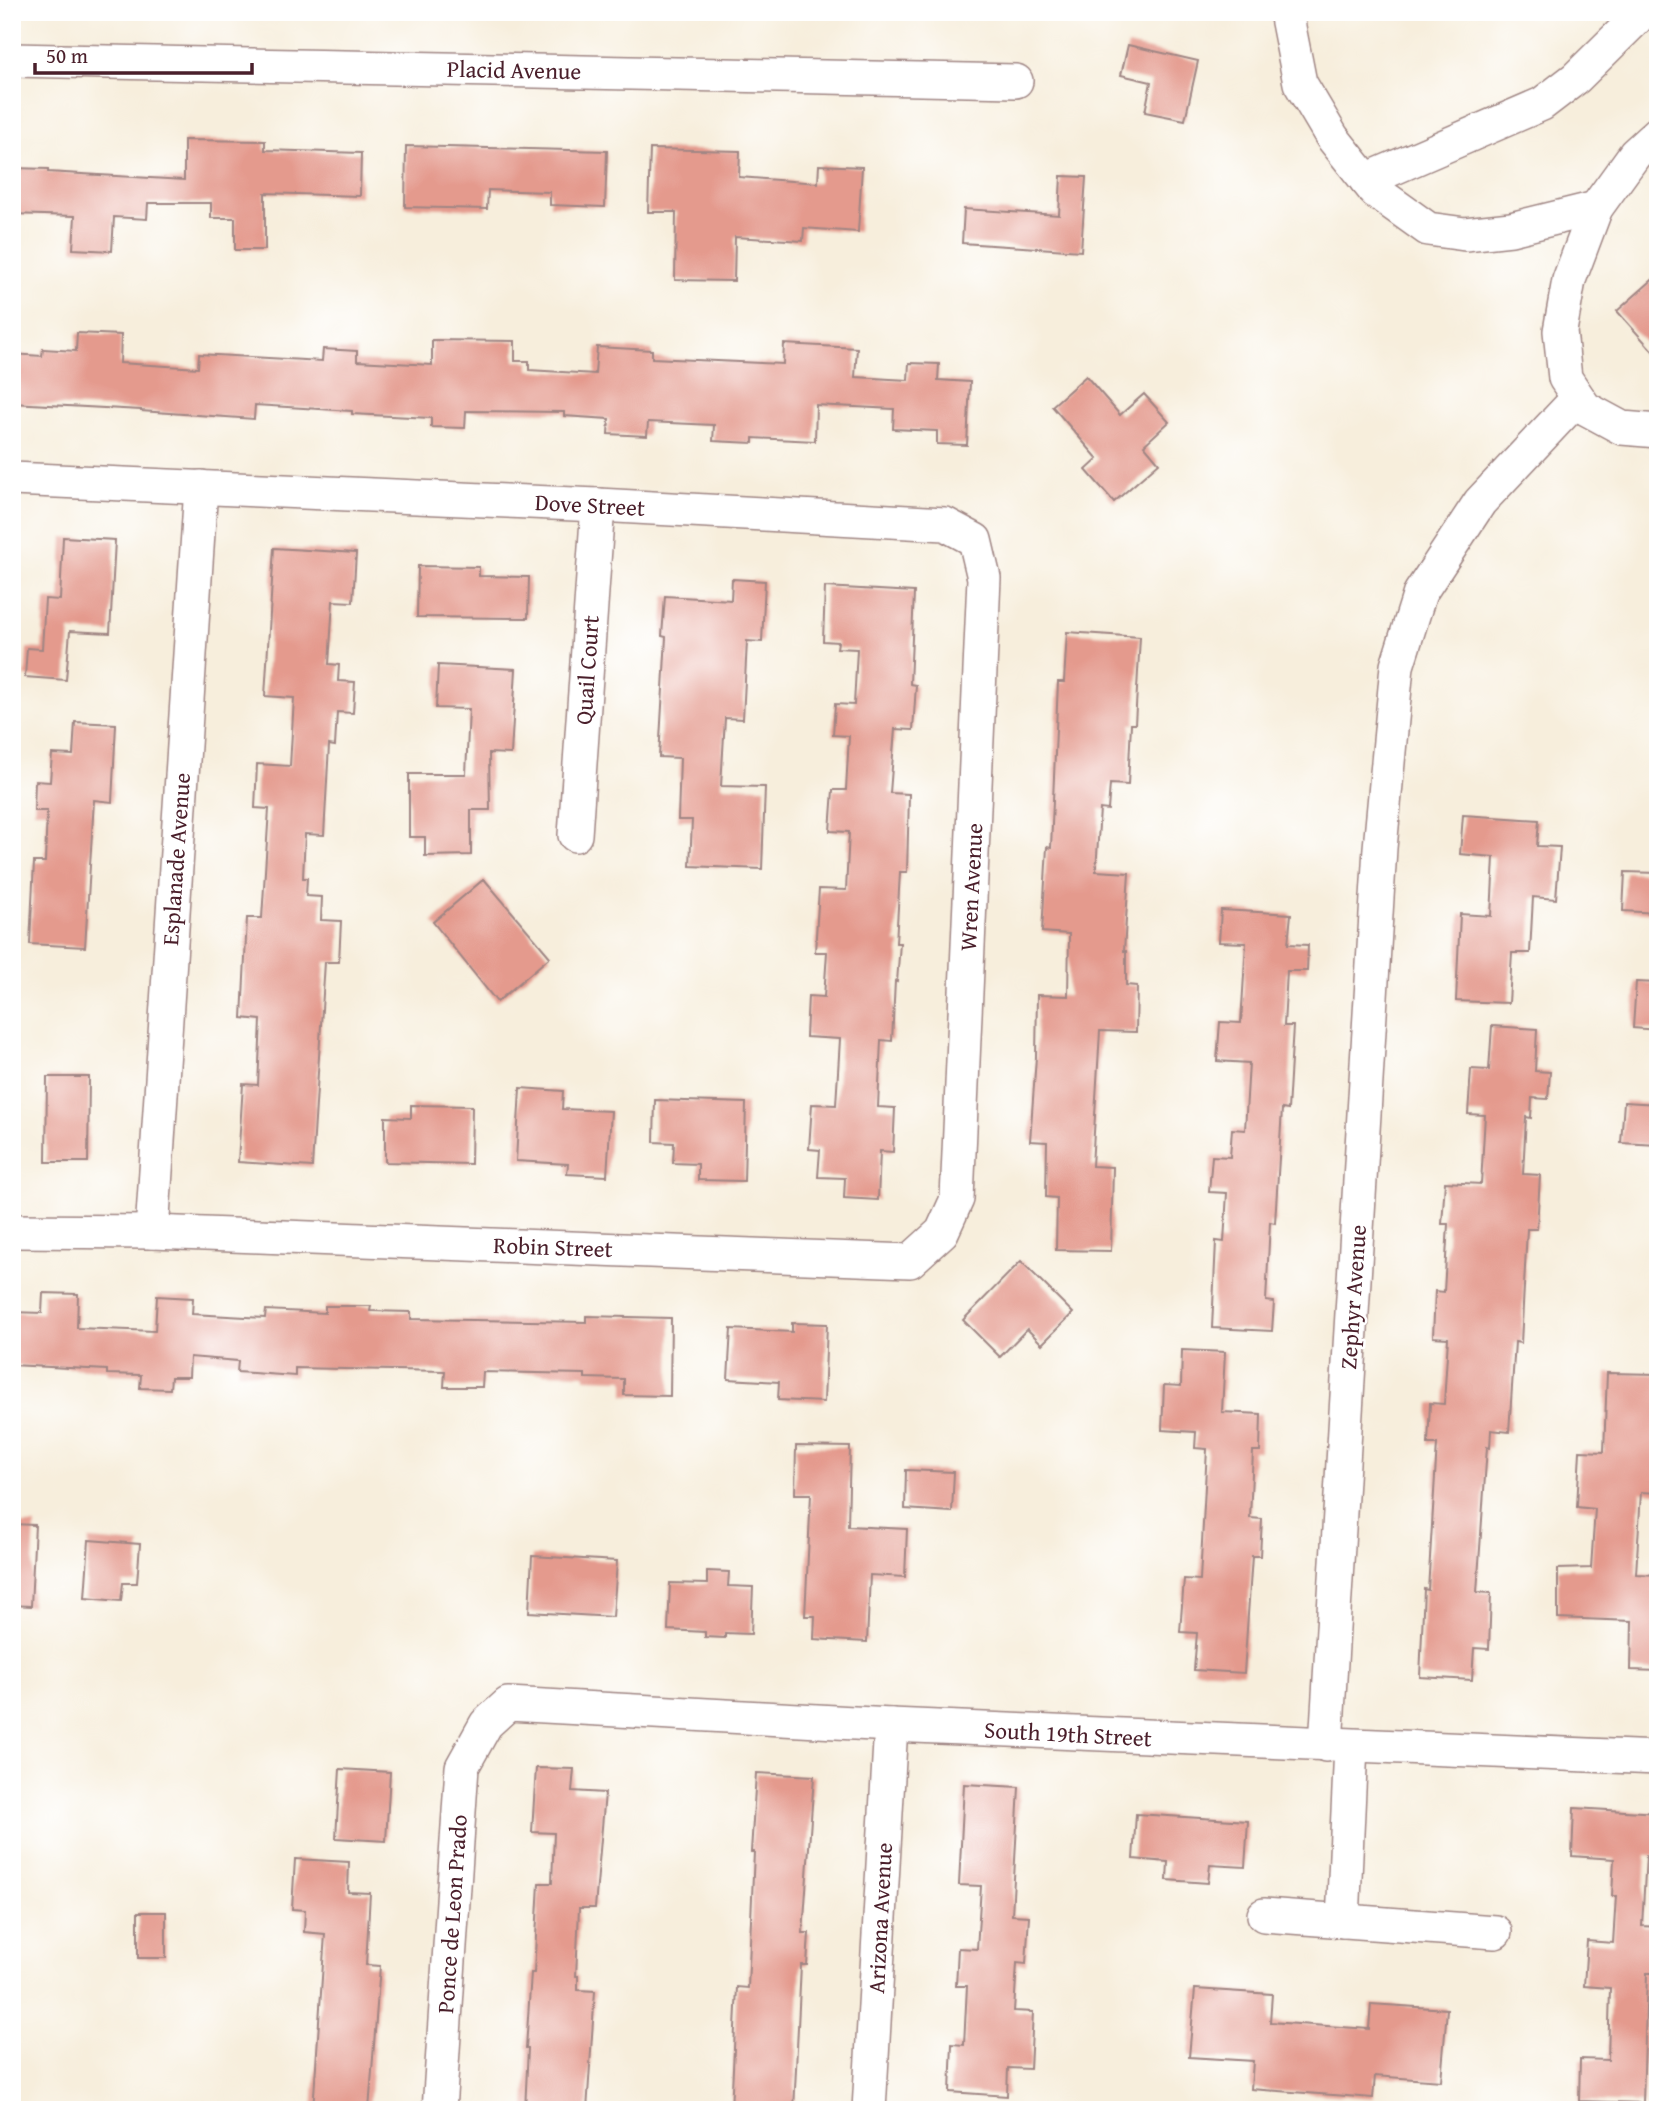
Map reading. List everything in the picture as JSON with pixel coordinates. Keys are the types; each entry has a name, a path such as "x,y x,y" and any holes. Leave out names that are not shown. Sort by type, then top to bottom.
{"street":[{"path":"1286,12 1300,83 1332,136 1375,191 1428,229 1465,234 1511,229 1597,208"},
{"path":"1366,180 1542,104 1576,78 1643,12"},
{"name":"Placid Avenue","path":"12,60 1016,81"},
{"path":"1658,133 1635,154 1597,208 1569,280 1560,331 1565,378 1585,408 1622,428 1658,431"},
{"name":"Zephyr Avenue","path":"1343,1920 1338,1746 1380,848 1397,666 1420,593 1480,502 1578,398"},
{"name":"Dove Street","path":"12,479 598,505 945,524 975,540"},
{"name":"Esplanade Avenue","path":"152,1231 201,487"},
{"name":"Quail Court","path":"575,835 598,505"},
{"name":"Wren Avenue","path":"942,1232 957,1199 984,578 975,540"},
{"name":"Robin Street","path":"12,1231 152,1231 910,1261 942,1232"},
{"name":"South 19th Street","path":"486,1724 508,1704 891,1726 1658,1758"},
{"name":"Ponce de Leon Prado","path":"439,2110 462,1767 486,1724"},
{"name":"Arizona Avenue","path":"869,2110 891,1726"},
{"path":"1264,1915 1495,1932"}],"building":[{"path":"1128,45 1198,61 1185,120 1145,112 1151,82 1121,75"},
{"path":"184,140 265,141 265,150 361,153 360,196 265,193 265,250 235,250 235,218 211,218 211,203 148,203 147,219 114,217 112,251 73,249 75,216 12,214 12,168 184,180"},
{"path":"406,146 607,151 605,207 550,205 550,192 488,190 487,209 405,207"},
{"path":"650,149 740,151 739,177 818,183 819,165 862,167 858,232 804,228 803,241 735,237 734,281 675,280 676,212 648,212"},
{"path":"1061,176 1086,177 1081,251 962,243 964,209 1059,215"},
{"path":"1658,275 1658,357 1617,311"},
{"path":"77,333 121,335 120,363 198,368 199,354 322,361 323,349 357,351 357,361 432,365 432,340 515,341 515,361 529,361 529,370 595,374 597,347 652,350 652,358 783,364 784,344 857,348 855,377 908,380 909,363 939,364 938,380 970,382 967,445 937,444 937,431 893,429 894,409 816,405 815,441 753,438 753,443 713,441 714,425 648,422 647,436 608,434 609,419 564,416 564,412 466,411 465,428 431,427 431,418 255,405 254,419 12,403 12,354 42,356 43,349 76,351"},
{"path":"1086,376 1120,415 1144,394 1169,422 1144,445 1159,463 1114,502 1086,470 1098,459 1052,406"},
{"path":"63,537 115,540 110,633 70,631 66,680 25,677 27,648 42,649 45,599 60,600"},
{"path":"274,548 356,553 353,602 333,601 329,664 339,665 338,681 355,682 353,713 337,712 335,746 329,745 324,835 305,834 303,878 307,878 306,896 322,897 321,920 341,921 339,962 325,962 312,1167 238,1162 243,1084 258,1085 261,1020 242,1018 247,918 262,918 269,809 255,808 257,764 290,766 294,698 265,696"},
{"path":"418,566 479,567 479,576 529,577 528,618 417,617"},
{"path":"732,579 765,581 762,642 747,641 743,719 725,718 721,786 765,787 762,869 690,866 692,820 678,820 680,758 659,757 666,637 662,636 665,596 731,600"},
{"path":"825,587 914,592 910,684 916,685 913,730 895,729 890,793 909,794 907,872 900,872 896,943 900,943 892,1041 881,1040 878,1107 895,1108 893,1152 880,1151 878,1200 844,1198 845,1178 818,1177 820,1150 809,1149 812,1104 836,1105 840,1039 806,1037 808,996 824,997 827,952 815,952 819,889 846,890 849,832 830,831 833,790 846,790 849,736 833,735 835,704 854,705 857,649 837,648 838,642 823,641"},
{"path":"1067,632 1140,637 1128,785 1110,784 1108,810 1100,809 1096,871 1129,873 1124,951 1126,985 1137,986 1136,1032 1100,1031 1092,1166 1113,1167 1111,1251 1056,1250 1057,1198 1046,1197 1047,1142 1030,1141 1037,995 1068,996 1069,934 1042,932 1047,847 1051,848 1058,682 1064,682"},
{"path":"438,665 516,669 511,754 489,753 490,810 471,810 471,855 425,856 425,837 409,837 409,774 466,774 469,709 436,708"},
{"path":"75,722 116,724 112,802 94,800 85,947 30,944 34,862 45,862 47,811 34,811 35,781 50,782 52,754 73,755"},
{"path":"1463,815 1539,820 1537,846 1560,847 1556,899 1533,897 1530,953 1512,953 1509,1003 1456,1001 1460,914 1491,916 1494,857 1460,854"},
{"path":"1625,872 1658,873 1658,913 1623,911"},
{"path":"484,879 550,957 497,1002 433,922"},
{"path":"1221,910 1291,914 1288,944 1308,945 1307,971 1287,971 1284,1026 1293,1026 1288,1110 1282,1109 1275,1223 1270,1222 1266,1301 1274,1302 1272,1331 1212,1328 1216,1241 1224,1242 1227,1193 1209,1192 1212,1156 1230,1157 1232,1129 1245,1130 1249,1063 1217,1061 1220,1022 1241,1023 1246,943 1219,942"},
{"path":"1636,982 1658,983 1658,1030 1633,1028"},
{"path":"1492,1026 1537,1029 1535,1071 1550,1072 1548,1099 1532,1098 1531,1118 1526,1117 1523,1174 1540,1175 1537,1229 1527,1229 1521,1343 1515,1342 1509,1432 1491,1430 1490,1448 1487,1447 1477,1592 1491,1593 1489,1649 1474,1648 1472,1680 1420,1677 1424,1589 1428,1590 1437,1444 1428,1444 1430,1403 1444,1404 1448,1338 1433,1337 1435,1291 1444,1292 1448,1224 1442,1224 1445,1182 1481,1184 1485,1115 1468,1114 1471,1069 1489,1070"},
{"path":"47,1077 89,1077 88,1162 46,1162"},
{"path":"520,1088 563,1091 562,1109 611,1111 607,1176 567,1174 568,1164 516,1161"},
{"path":"655,1100 746,1103 744,1181 698,1180 698,1164 673,1163 674,1143 654,1142"},
{"path":"1624,1102 1658,1104 1658,1145 1621,1143"},
{"path":"411,1105 472,1106 471,1164 385,1162 385,1117 411,1118"},
{"path":"1021,1261 1073,1313 1042,1344 1027,1329 1000,1357 963,1320"},
{"path":"43,1293 78,1294 77,1328 155,1331 157,1296 193,1298 192,1314 265,1318 266,1310 325,1313 325,1306 371,1306 370,1311 411,1312 411,1319 586,1322 586,1316 671,1318 670,1396 624,1395 624,1379 585,1378 585,1374 483,1372 482,1387 444,1387 445,1371 295,1368 295,1376 237,1372 238,1361 190,1357 189,1377 171,1377 170,1389 140,1388 141,1375 107,1374 107,1370 12,1365 12,1312 42,1313"},
{"path":"792,1323 827,1324 824,1402 778,1400 779,1382 728,1379 731,1329 792,1332"},
{"path":"1182,1350 1225,1352 1222,1412 1261,1414 1260,1451 1253,1451 1250,1518 1262,1519 1260,1556 1252,1556 1244,1673 1194,1670 1197,1633 1180,1632 1184,1579 1200,1580 1207,1449 1195,1448 1196,1432 1162,1430 1164,1385 1181,1386"},
{"path":"1607,1373 1658,1374 1658,1493 1641,1492 1636,1574 1658,1575 1658,1671 1631,1670 1632,1621 1558,1618 1558,1569 1591,1568 1595,1509 1577,1507 1580,1451 1604,1452"},
{"path":"796,1446 850,1447 848,1526 907,1529 905,1577 870,1575 867,1642 814,1639 815,1616 805,1616 811,1494 795,1494"},
{"path":"906,1470 954,1472 952,1512 905,1509"},
{"path":"12,1524 35,1525 31,1606 12,1605"},
{"path":"89,1540 140,1544 137,1583 123,1583 121,1601 85,1598"},
{"path":"532,1556 617,1561 613,1617 529,1612"},
{"path":"707,1571 729,1572 728,1586 753,1587 751,1634 725,1633 725,1638 705,1637 705,1632 668,1630 670,1583 707,1584"},
{"path":"536,1768 574,1769 572,1791 605,1793 595,1908 579,1908 576,1976 578,1990 595,1991 587,2110 525,2110 526,2048 539,1883 552,1883 554,1833 532,1832"},
{"path":"340,1769 390,1772 386,1841 336,1838"},
{"path":"756,1773 814,1776 803,1933 809,1933 807,1965 801,1965 794,2110 731,2110 737,1987 748,1988"},
{"path":"964,1784 1019,1787 1012,1915 1029,1916 1026,1964 1017,1963 1014,2011 1033,2012 1030,2069 1008,2068 1007,2096 950,2092 952,2044 964,2045 967,1986 956,1986 958,1948 977,1949 981,1886 959,1885"},
{"path":"1574,1808 1658,1813 1658,1856 1646,1855 1642,1926 1658,1927 1655,1973 1647,1973 1643,2103 1579,2101 1580,2059 1608,2060 1610,1988 1584,1986 1587,1941 1613,1943 1616,1896 1612,1896 1614,1859 1572,1856"},
{"path":"1136,1814 1248,1821 1245,1867 1210,1865 1208,1883 1167,1880 1168,1862 1133,1859"},
{"path":"295,1859 349,1862 348,1892 370,1893 366,1965 380,1966 369,2110 313,2110 325,1934 304,1932 305,1910 292,1909"},
{"path":"138,1912 166,1912 166,1958 138,1958"},
{"path":"1195,1989 1272,1994 1270,2022 1369,2029 1371,2004 1447,2009 1441,2081 1375,2076 1373,2098 1251,2089 1253,2061 1189,2057"}]}
